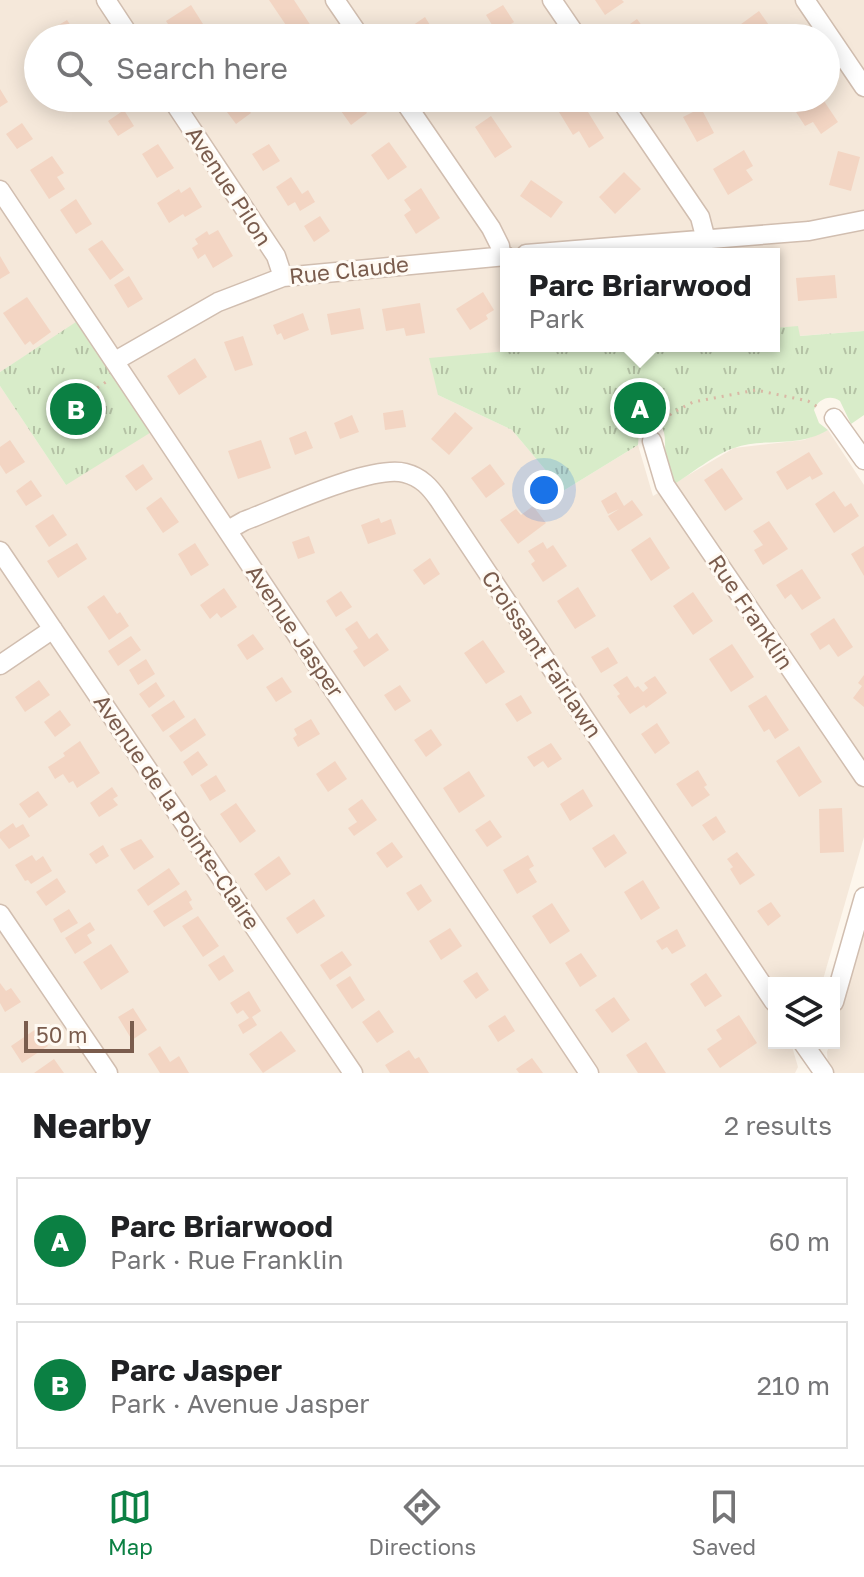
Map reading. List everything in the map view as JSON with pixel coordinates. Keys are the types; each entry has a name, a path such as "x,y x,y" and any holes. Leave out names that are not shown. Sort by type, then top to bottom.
{"street":[{"path":"106,0 122,24"},
{"path":"335,0 351,24"},
{"path":"552,0 568,24"},
{"path":"805,0 821,24"},
{"path":"840,52 864,87"},
{"name":"Avenue Pilon","path":"180,112 276,256 283,277"},
{"path":"412,112 491,228 501,248"},
{"path":"629,112 700,217 706,240"},
{"name":"Avenue Jasper","path":"0,190 116,369 228,530 589,1073"},
{"path":"603,248 809,231 864,220"},
{"name":"Rue Claude","path":"116,369 218,302 283,277 500,256"},
{"path":"834,418 864,460"},
{"name":"Rue Franklin","path":"655,434 665,485 864,777"},
{"name":"Croissant Fairlawn","path":"228,530 371,475 398,471 424,482 768,993"},
{"name":"Avenue de la Pointe-Claire","path":"0,551 353,1073"},
{"path":"0,665 53,629"},
{"path":"840,981 864,897"},
{"path":"0,914 108,1073"},
{"path":"806,1049 818,1070"},
{"path":"818,1070 821,1049"}],"path":[{"path":"64,410 116,369"},
{"path":"655,434 672,413 693,402 725,394 766,390 816,405"}],"shaded area":[{"path":"0,0 864,0 864,331 799,336 780,330 780,248 500,248 500,352 549,352 438,395 512,430 563,491 638,445 653,496 734,448 804,440 828,430 864,485 864,837 824,977 768,977 768,1049 793,1049 798,1067 795,1073 0,1073 0,386 66,485 79,321 0,372"},
{"path":"864,923 864,1073 832,1073 828,1066 828,1049 840,1049 840,1008"}],"green space":[{"path":"79,320 153,431 66,485 0,386 0,372"},
{"path":"798,326 800,336 864,331 864,415 851,424 840,401 825,399 814,410 819,423 828,430 804,439 734,448 711,459 673,485 664,432 657,424 639,431 638,445 563,491 512,430 438,395 429,358 500,352 780,352 780,328"}],"building":[{"path":"269,0 294,0 310,24 285,24"},
{"path":"595,0 622,0 624,2 605,15"},
{"path":"191,5 203,24 168,24 166,21"},
{"path":"503,5 514,22 492,24 486,15"},
{"path":"759,11 768,24 741,24"},
{"path":"425,17 429,24 415,24"},
{"path":"0,89 8,102 0,107"},
{"path":"125,112 134,126 118,136 108,121"},
{"path":"227,112 250,112 251,113 236,124"},
{"path":"342,112 366,112 367,113 351,125"},
{"path":"559,112 588,112 604,138 589,148 579,131 573,135"},
{"path":"693,112 703,112 714,133 697,142 683,117"},
{"path":"796,112 831,112 838,122 821,134 813,122 805,126"},
{"path":"491,116 512,147 495,158 475,127"},
{"path":"22,123 33,139 17,149 6,134"},
{"path":"389,142 407,167 388,180 371,155"},
{"path":"158,144 174,168 157,178 142,154"},
{"path":"269,144 280,161 263,171 252,154"},
{"path":"744,150 753,166 746,170 753,180 728,195 713,169"},
{"path":"838,151 860,157 851,191 829,185"},
{"path":"52,156 64,173 57,177 65,189 49,199 30,170"},
{"path":"624,172 641,189 615,214 599,197"},
{"path":"291,177 302,194 308,190 315,202 300,211 295,202 288,206 276,187"},
{"path":"531,180 563,202 551,218 520,196"},
{"path":"190,187 202,207 169,223 157,203 179,189 181,193"},
{"path":"421,188 440,218 416,234 404,215 411,210 404,200"},
{"path":"76,199 92,224 76,234 60,210"},
{"path":"320,216 330,231 314,242 304,226"},
{"path":"218,230 233,256 213,268 205,254 198,259 192,248 198,244 195,239 207,231 209,235"},
{"path":"102,240 124,270 110,280 88,249"},
{"path":"0,256 10,273 0,279"},
{"path":"835,275 837,298 798,301 796,278"},
{"path":"129,276 143,299 128,308 114,285"},
{"path":"483,292 494,310 486,315 488,319 470,330 456,309"},
{"path":"27,297 51,332 33,345 30,341 25,345 3,313"},
{"path":"420,303 425,333 406,336 404,328 386,331 382,309"},
{"path":"360,308 364,329 331,335 327,314"},
{"path":"303,313 309,330 284,340 281,333 277,335 273,325"},
{"path":"243,336 253,365 235,371 224,342"},
{"path":"195,358 207,377 179,395 167,376"},
{"path":"403,410 406,427 385,430 383,413"},
{"path":"455,412 473,428 449,455 431,439"},
{"path":"352,415 359,432 340,439 334,423"},
{"path":"306,431 313,448 295,455 289,438"},
{"path":"10,440 25,462 6,474 0,465 0,447"},
{"path":"261,440 271,468 238,479 228,451"},
{"path":"809,452 823,474 812,480 810,476 787,490 776,472"},
{"path":"143,464 153,479 136,491 125,476"},
{"path":"490,464 505,484 486,498 471,478"},
{"path":"722,468 743,499 725,511 704,480"},
{"path":"31,480 42,496 26,506 16,491"},
{"path":"834,491 845,507 851,503 859,516 834,533 815,504"},
{"path":"616,492 624,506 632,500 643,515 618,531 608,516 619,509 608,514 601,501"},
{"path":"161,497 179,522 163,533 146,508"},
{"path":"533,506 546,523 518,544 500,520 516,509 521,515"},
{"path":"53,514 67,535 49,547 35,526"},
{"path":"379,518 381,523 391,519 396,534 368,544 361,525"},
{"path":"769,521 788,549 763,565 754,550 763,545 753,531"},
{"path":"309,536 315,553 298,559 292,542"},
{"path":"650,537 670,568 651,581 631,550"},
{"path":"543,542 547,549 553,545 567,566 543,582 531,564 535,561 528,551"},
{"path":"77,543 87,559 58,578 47,561"},
{"path":"195,543 209,565 191,576 178,554"},
{"path":"864,546 864,576 851,554"},
{"path":"430,558 440,574 424,585 413,570"},
{"path":"802,569 821,598 802,610 791,594 785,599 776,585"},
{"path":"578,587 596,616 575,629 557,601"},
{"path":"224,588 237,607 221,618 217,613 210,619 200,605"},
{"path":"341,591 352,607 336,617 326,601"},
{"path":"693,592 713,621 693,635 673,606"},
{"path":"104,595 129,626 109,640 87,607"},
{"path":"834,618 853,647 838,657 829,644 820,650 810,634"},
{"path":"357,621 369,639 377,633 389,650 364,667 353,651 358,648 345,629"},
{"path":"253,634 264,649 247,660 237,645"},
{"path":"131,636 141,650 118,666 108,651"},
{"path":"483,640 505,672 486,684 464,653"},
{"path":"732,644 754,677 731,692 709,659"},
{"path":"608,647 618,663 601,673 591,657"},
{"path":"146,659 155,674 138,685 129,670"},
{"path":"864,675 864,707 853,698 862,686 858,683"},
{"path":"627,676 635,688 638,686 643,692 648,688 644,683 655,676 667,693 646,708 644,705 630,714 613,685"},
{"path":"282,677 292,692 276,702 266,687"},
{"path":"39,680 50,695 25,712 15,697"},
{"path":"156,682 165,696 149,708 139,694"},
{"path":"400,685 411,701 395,711 384,695"},
{"path":"521,695 532,713 517,722 505,704"},
{"path":"766,695 789,730 775,739 769,729 764,732 748,706"},
{"path":"174,700 185,717 163,732 151,715"},
{"path":"60,710 71,725 55,737 44,722"},
{"path":"195,718 206,735 181,752 169,736"},
{"path":"311,719 320,734 298,747 293,738 297,735 294,729"},
{"path":"657,723 670,743 655,754 641,734"},
{"path":"431,729 442,745 426,757 414,740"},
{"path":"80,741 100,773 77,788 63,774 55,779 48,767"},
{"path":"551,743 562,759 548,768 543,761 534,767 527,757"},
{"path":"799,746 822,782 799,797 776,761"},
{"path":"198,751 208,765 192,776 183,762"},
{"path":"335,761 347,779 328,792 316,774"},
{"path":"698,770 710,795 692,807 676,784"},
{"path":"469,771 485,796 459,813 443,788"},
{"path":"216,775 226,791 210,801 200,785"},
{"path":"112,787 118,796 113,799 118,805 99,817 90,803"},
{"path":"583,789 593,806 570,821 560,804"},
{"path":"38,791 48,805 29,818 19,804"},
{"path":"362,799 377,820 354,836 348,828 357,822 348,809"},
{"path":"236,803 256,831 240,843 220,814"},
{"path":"842,808 844,852 820,853 819,809"},
{"path":"716,816 726,832 713,841 702,825"},
{"path":"490,820 502,837 487,847 475,830"},
{"path":"13,823 16,828 23,824 30,836 9,849 0,838 0,832"},
{"path":"614,834 627,853 605,868 592,848"},
{"path":"141,839 154,857 134,870 120,849"},
{"path":"392,842 403,857 387,868 376,853"},
{"path":"103,845 109,856 96,864 89,854"},
{"path":"737,852 755,875 740,885 727,859"},
{"path":"32,855 36,861 43,856 52,871 31,884 25,881 15,865"},
{"path":"528,855 534,866 529,869 537,882 517,894 503,870"},
{"path":"279,856 291,874 266,891 254,874"},
{"path":"169,868 180,884 148,906 137,890"},
{"path":"57,878 66,892 46,906 36,892"},
{"path":"643,880 660,908 641,920 624,892"},
{"path":"421,884 432,901 418,911 406,893"},
{"path":"186,890 193,909 164,927 153,911"},
{"path":"314,899 325,916 297,934 286,918"},
{"path":"771,902 781,916 768,926 757,911"},
{"path":"552,903 570,931 550,944 532,916"},
{"path":"69,909 78,923 61,933 53,919"},
{"path":"198,916 219,946 203,957 182,926"},
{"path":"90,922 95,930 87,935 92,943 75,954 65,938"},
{"path":"450,928 462,946 441,960 429,941"},
{"path":"677,929 686,946 672,954 667,947 662,950 656,941"},
{"path":"111,944 129,972 101,990 83,962"},
{"path":"342,951 352,965 330,980 320,965"},
{"path":"581,953 597,976 580,987 565,963"},
{"path":"224,955 234,971 219,981 208,965"},
{"path":"477,972 489,990 476,999 463,981"},
{"path":"706,973 722,996 705,1007 690,984"},
{"path":"350,976 365,1000 352,1009 336,985"},
{"path":"0,983 6,991 11,988 21,1002 5,1012 0,1003"},
{"path":"249,991 261,1011 252,1017 257,1025 243,1034 238,1025 249,1018 243,1010 237,1014 230,1003"},
{"path":"614,997 630,1020 612,1033 595,1010"},
{"path":"133,1008 147,1030 132,1040 118,1017"},
{"path":"379,1010 394,1032 377,1043 362,1022"},
{"path":"505,1015 515,1031 498,1042 488,1026"},
{"path":"739,1015 757,1043 720,1068 707,1049 722,1039 716,1030"},
{"path":"36,1029 48,1046 22,1063 11,1046"},
{"path":"281,1031 296,1051 263,1073 249,1054"},
{"path":"646,1042 666,1073 638,1073 626,1055"},
{"path":"160,1046 170,1062 179,1056 189,1073 160,1073 148,1054"},
{"path":"409,1050 415,1059 419,1057 429,1073 390,1073 385,1065"},
{"path":"532,1058 543,1073 519,1073 516,1069"},
{"path":"54,1059 64,1073 34,1073"}],"place":[{"name":"Parc Briarwood","path":"640,408"},
{"name":"Parc Jasper","path":"76,409"}]}
